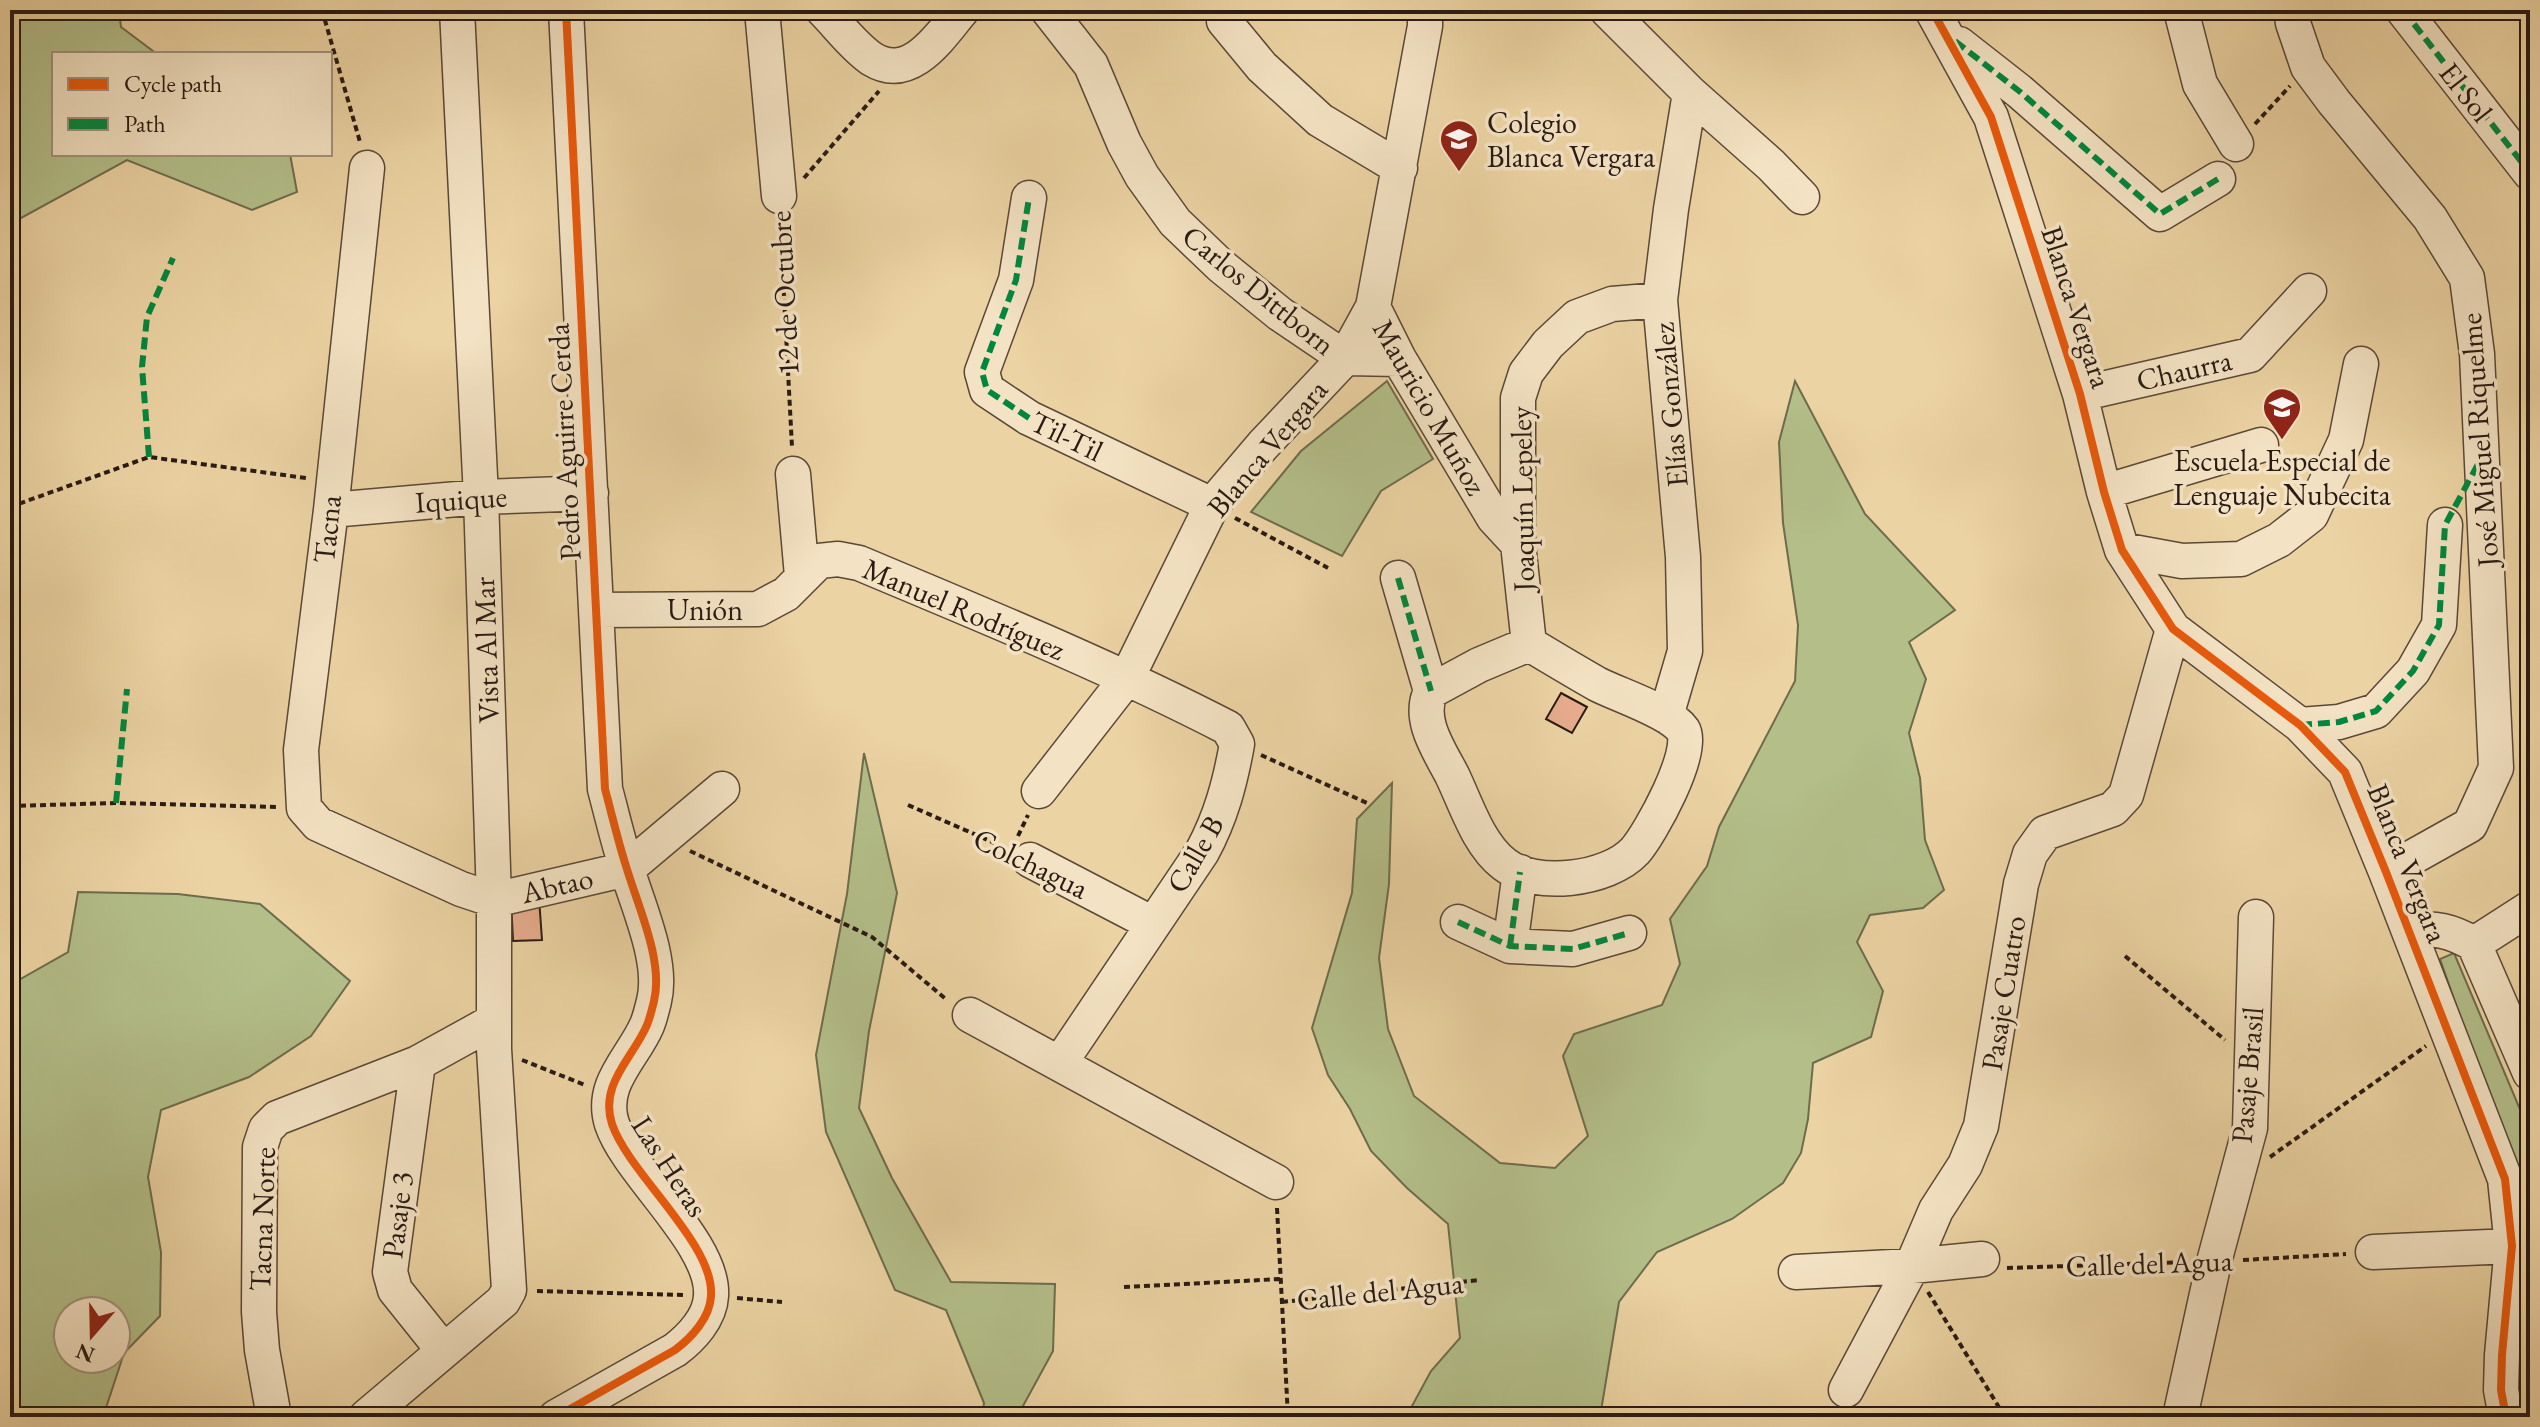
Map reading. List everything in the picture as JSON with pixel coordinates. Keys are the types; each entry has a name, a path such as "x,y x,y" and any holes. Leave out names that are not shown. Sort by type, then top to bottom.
{"street":[{"name":"Vista Al Mar","path":"457,10 481,497 494,900 494,1035 509,1290"},
{"name":"Pedro Aguirre Cerda","path":"566,10 605,789 627,869"},
{"name":"12 de Octubre","path":"762,10 779,196"},
{"path":"823,10 871,58 901,66 932,46 962,10"},
{"name":"Carlos Dittborn","path":"1048,10 1091,65 1124,143 1142,176 1175,222 1221,266 1280,314 1345,358 1399,359"},
{"name":"Blanca Vergara","path":"1039,791 1127,678 1212,505 1263,445 1345,358 1373,307 1425,26 1425,10"},
{"path":"1607,10 1690,93 1802,197"},
{"path":"2181,10 2200,84 2236,144"},
{"name":"José Miguel Riquelme","path":"2291,10 2308,67 2430,218 2467,278 2477,354 2496,768 2470,825 2386,872"},
{"name":"El Sol","path":"2403,10 2530,173"},
{"path":"1224,21 1262,67 1320,120 1400,168"},
{"path":"1940,22 2160,214 2218,179"},
{"name":"Blanca Vergara","path":"1940,22 1991,117 2080,394 2122,550 2173,629 2300,725 2345,772 2410,931 2505,1179 2512,1246 2502,1355 2501,1390 2506,1417"},
{"name":"Elías González","path":"1666,716 1685,651 1683,557 1660,300 1690,93"},
{"name":"Tacna","path":"304,808 301,750 367,168"},
{"name":"Til-Til","path":"1029,198 1016,280 982,372 987,390 1029,418 1212,505"},
{"name":"Chaurra","path":"2080,394 2250,355 2309,291"},
{"name":"Joaquín Lepeley","path":"1529,644 1518,544 1518,398 1526,373 1548,344 1577,317 1612,304 1660,300"},
{"name":"Mauricio Muñoz","path":"1373,307 1399,359 1494,518 1518,544"},
{"path":"2122,550 2182,561 2241,559 2290,532 2311,515 2346,440 2361,364"},
{"path":"2104,492 2261,445"},
{"path":"793,474 802,576"},
{"name":"Iquique","path":"332,496 481,497 591,493"},
{"path":"2300,725 2339,722 2376,711 2413,671 2439,625 2445,525"},
{"name":"Manuel Rodríguez","path":"802,576 819,561 838,559 859,563 1127,678"},
{"name":"Unión","path":"596,610 758,609 786,594 802,576"},
{"path":"1398,578 1431,691"},
{"name":"Pasaje Cuatro","path":"1846,1390 1912,1266 1936,1210 1965,1165 1981,1126 2021,884 2030,854 2045,833 2113,809 2126,795 2173,629"},
{"path":"1529,644 1598,684 1666,716 1682,730 1686,742 1684,756 1653,824 1634,852 1605,870 1577,878 1547,878 1520,872 1505,865 1487,847 1439,751 1425,715 1425,703 1431,691 1479,665 1529,644"},
{"path":"1127,678 1228,728 1237,744"},
{"name":"Calle B","path":"1060,1063 1202,852 1218,822 1231,779 1237,744"},
{"name":"Abtao","path":"304,808 318,824 494,900 627,869 722,789"},
{"name":"Colchagua","path":"1021,855 1153,924"},
{"name":"Las Heras","path":"627,869 646,922 655,997 647,1025 609,1094 608,1113 614,1129 686,1233 709,1279 711,1296"},
{"path":"1510,946 1520,872"},
{"path":"2474,944 2530,908"},
{"name":"Pasaje Brasil","path":"2180,1417 2233,1183 2250,1128 2256,917"},
{"path":"1458,922 1510,946 1573,949 1629,933"},
{"path":"2410,931 2434,928 2457,934 2474,944 2530,1073"},
{"path":"970,1015 1276,1182"},
{"name":"Tacna Norte","path":"274,1417 262,1350 259,1312 260,1147 266,1129 277,1118 494,1035"},
{"name":"Pasaje 3","path":"418,1063 390,1272 395,1290 443,1350"},
{"path":"2373,1252 2512,1246"},
{"path":"1796,1272 1982,1259"},
{"path":"366,1417 503,1301 509,1290"},
{"path":"556,1417 675,1350 691,1337 708,1308 711,1296"}],"path":[{"path":"322,10 367,168"},
{"path":"779,196 793,192 901,66"},
{"path":"2236,144 2308,67"},
{"path":"10,507 149,457 332,496"},
{"path":"1212,505 1328,568"},
{"path":"1237,744 1367,803"},
{"path":"1021,855 1039,791"},
{"path":"10,806 116,803 304,808"},
{"path":"662,838 872,937 943,997 970,1015"},
{"path":"2125,956 2252,1062"},
{"path":"2233,1183 2447,1030"},
{"path":"494,1035 609,1094"},
{"path":"1216,1408 1288,1416 1276,1182"},
{"path":"1912,1266 2005,1417"},
{"path":"509,1290 711,1296 782,1302"}],"green space":[{"path":"10,10 119,10 121,27 154,52 52,52 52,156 290,156 297,192 252,210 127,160 19,219 10,233"},
{"path":"1387,381 1433,459 1381,491 1342,556 1251,512 1301,451"},
{"path":"1795,381 1865,514 1955,610 1909,642 1926,679 1909,733 1920,778 1925,840 1944,890 1923,908 1870,915 1857,942 1883,991 1871,1037 1813,1063 1808,1119 1801,1153 1783,1183 1732,1219 1657,1252 1619,1302 1600,1417 1406,1417 1431,1371 1460,1338 1448,1224 1371,1151 1350,1109 1328,1075 1312,1028 1352,893 1357,819 1392,783 1389,884 1379,958 1388,1029 1414,1096 1500,1163 1555,1168 1588,1136 1563,1056 1574,1034 1662,1005 1680,964 1670,919 1707,866 1719,827 1795,681 1798,625 1783,523 1779,442"},
{"path":"864,753 897,893 869,1031 859,1108 892,1178 951,1282 1055,1284 1053,1351 1017,1417 982,1417 984,1403 946,1310 895,1290 826,1132 816,1055 847,894"},
{"path":"78,892 178,894 260,904 350,981 311,1036 249,1077 161,1110 148,1177 161,1252 160,1316 132,1345 132,1295 52,1295 52,1375 117,1375 104,1414 107,1417 10,1417 10,985 68,952"},
{"path":"2454,953 2530,1133 2530,1216 2440,959"}],"building":[{"path":"1561,693 1587,707 1572,733 1546,719"},
{"path":"539,898 542,940 513,941 511,900"}],"marked path":[{"path":"2403,10 2530,173"},
{"path":"1955,41 2019,91 2160,214 2218,179"},
{"path":"1029,198 1016,280 982,372 987,390 1029,418"},
{"path":"149,457 142,367 147,317 173,258"},
{"path":"2300,725 2339,722 2376,711 2413,671 2439,625 2445,525 2483,455"},
{"path":"1398,578 1431,691"},
{"path":"116,803 127,689"},
{"path":"1510,946 1520,872"},
{"path":"1458,922 1510,946 1573,949 1629,933"}],"cycle path":[{"path":"556,1417 675,1350 699,1327 711,1296 709,1276 700,1254 621,1144 609,1110 610,1096 619,1072 648,1022 656,985 648,933 605,789 566,10"},
{"path":"1932,10 1991,117 2080,394 2122,550 2173,629 2300,725 2345,772 2386,872 2505,1179 2512,1246 2502,1355 2501,1390 2506,1417"}],"place":[{"name":"Colegio Blanca Vergara","path":"1459,173"},
{"name":"Escuela Especial de Lenguaje Nubecita","path":"2282,441"}]}
